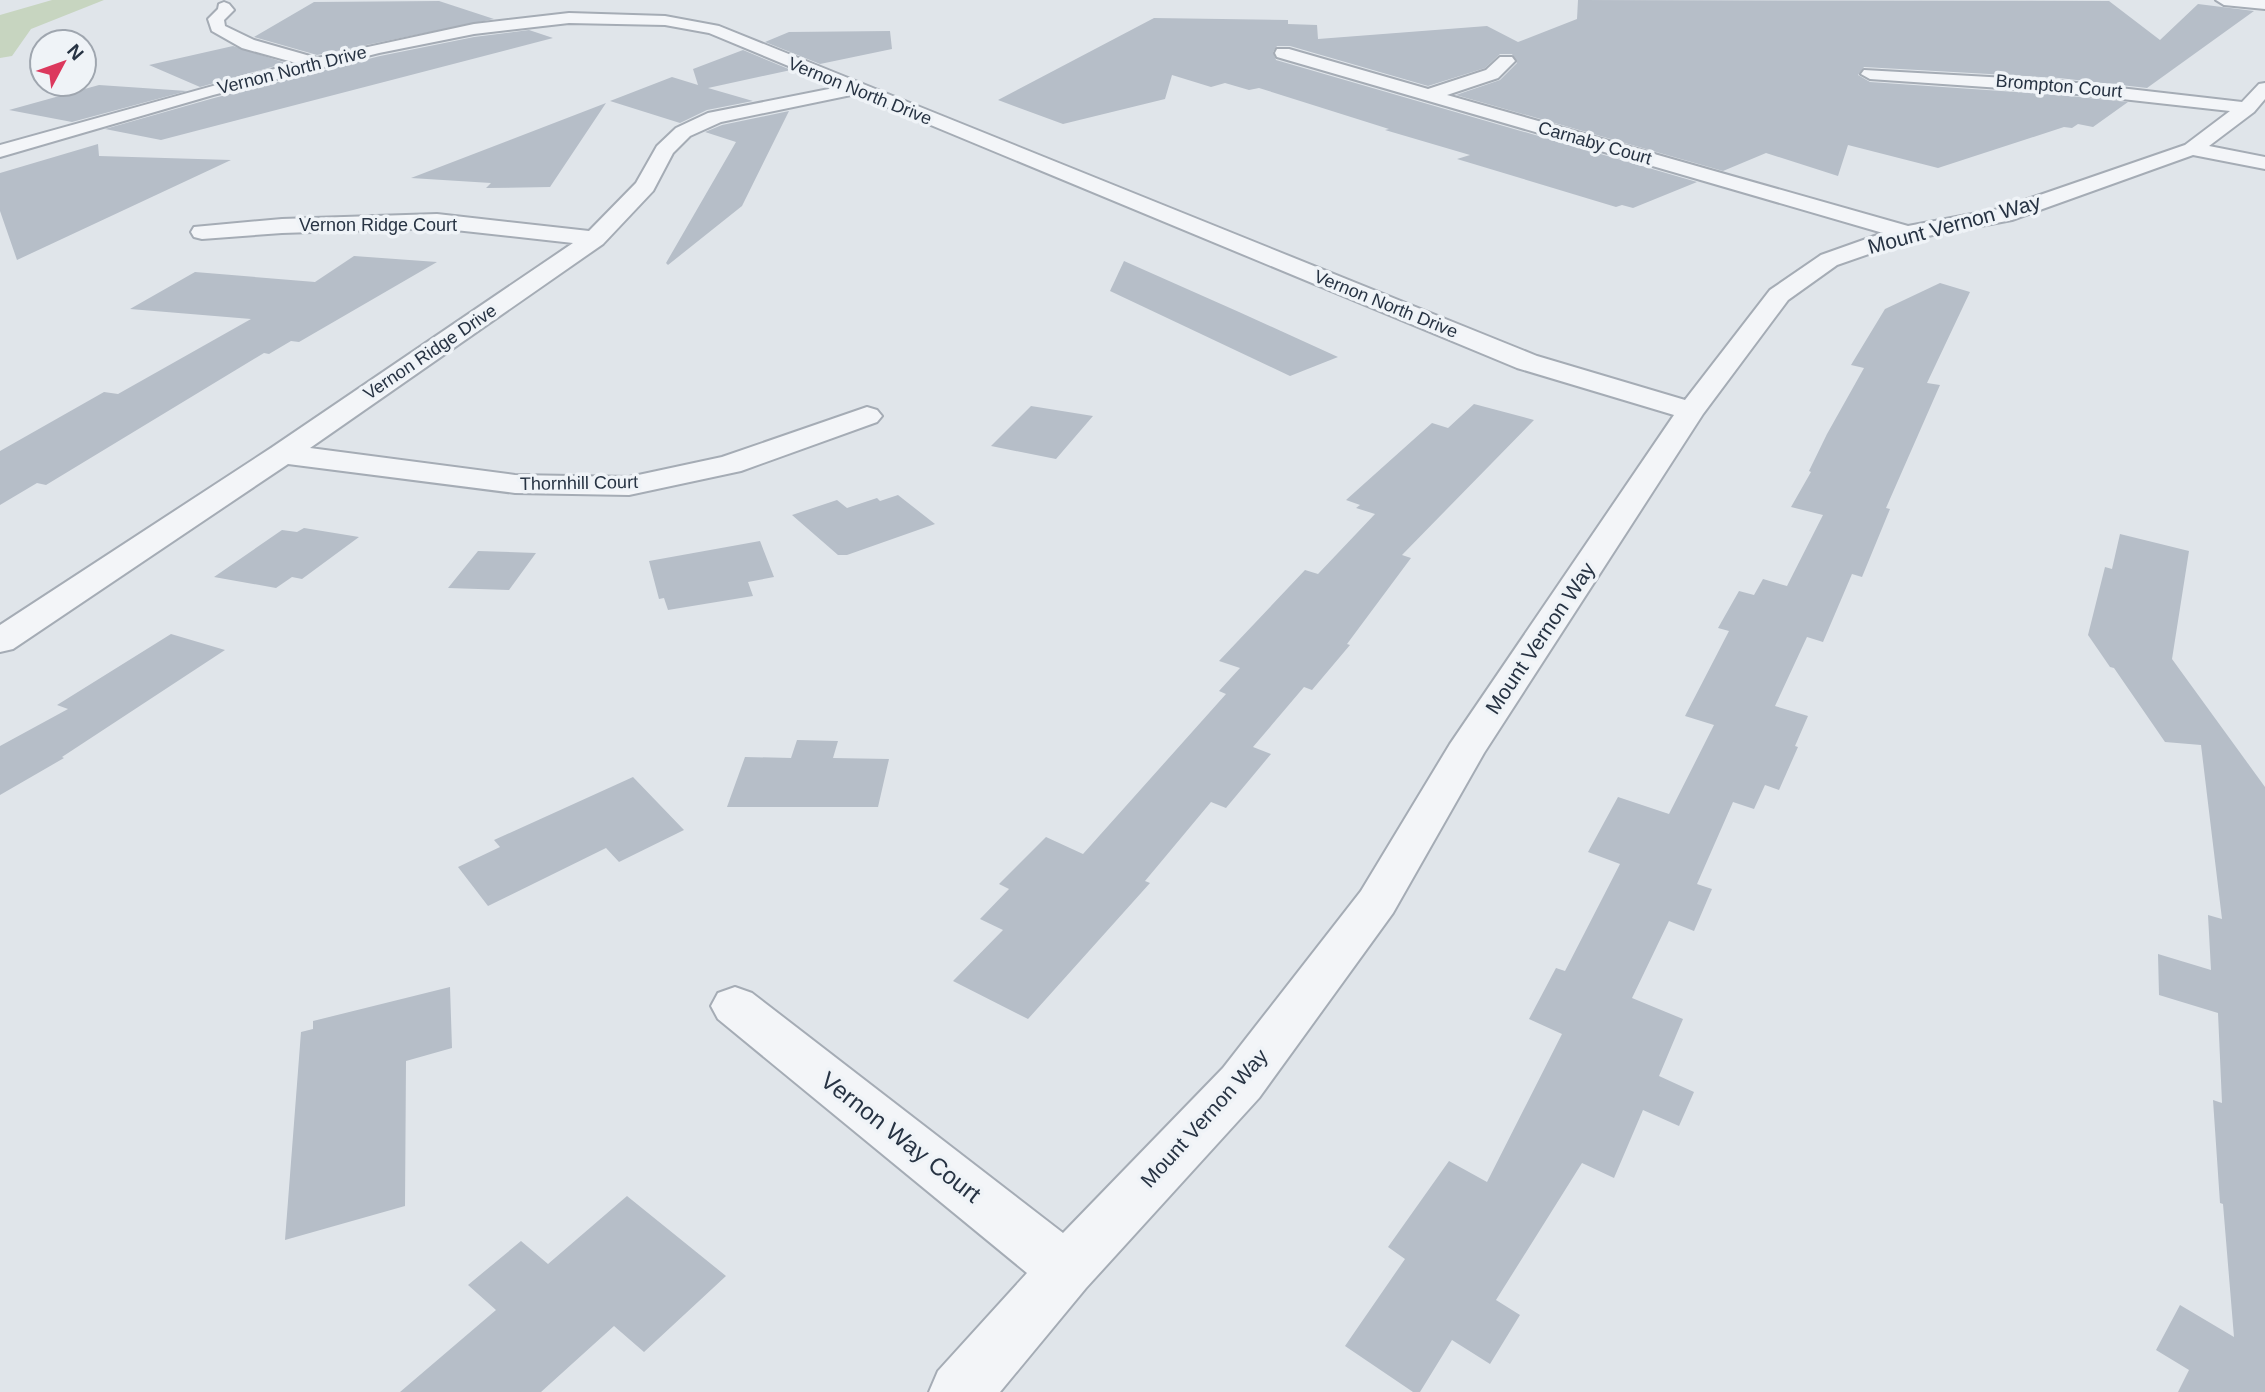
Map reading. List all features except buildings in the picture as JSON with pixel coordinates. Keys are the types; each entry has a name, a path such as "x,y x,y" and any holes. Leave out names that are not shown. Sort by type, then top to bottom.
{"street":[{"path":"621,14 638,0"},
{"path":"2224,0 2265,4"},
{"path":"224,7 226,10 216,19 218,28 248,44 316,63"},
{"name":"Vernon North Drive","path":"0,151 245,80 477,27 556,17 621,14 656,17 713,29 1527,362 1691,411"},
{"name":"Carnaby Court","path":"1283,53 1907,233"},
{"path":"1428,95 1492,74 1506,61"},
{"name":"Brompton Court","path":"1870,74 2256,98"},
{"name":"Vernon Ridge Drive","path":"0,641 282,454 595,239 645,186 664,150 683,132 715,117 856,89"},
{"name":"Mount Vernon Way","path":"960,1392 1066,1270 1241,1083 1377,902 1464,753 1691,411 1779,295 1829,260 1907,233 2004,215 2192,149 2256,98"},
{"path":"2192,149 2265,163"},
{"name":"Vernon Ridge Court","path":"202,232 282,226 438,221 595,239"},
{"name":"Thornhill Court","path":"282,454 515,484 629,486 730,464 867,416"},
{"name":"Vernon Way Court","path":"736,1006 1066,1270"}],"green space":[{"path":"52,0 104,0 28,28 28,33 12,56 0,58 0,15"}]}
